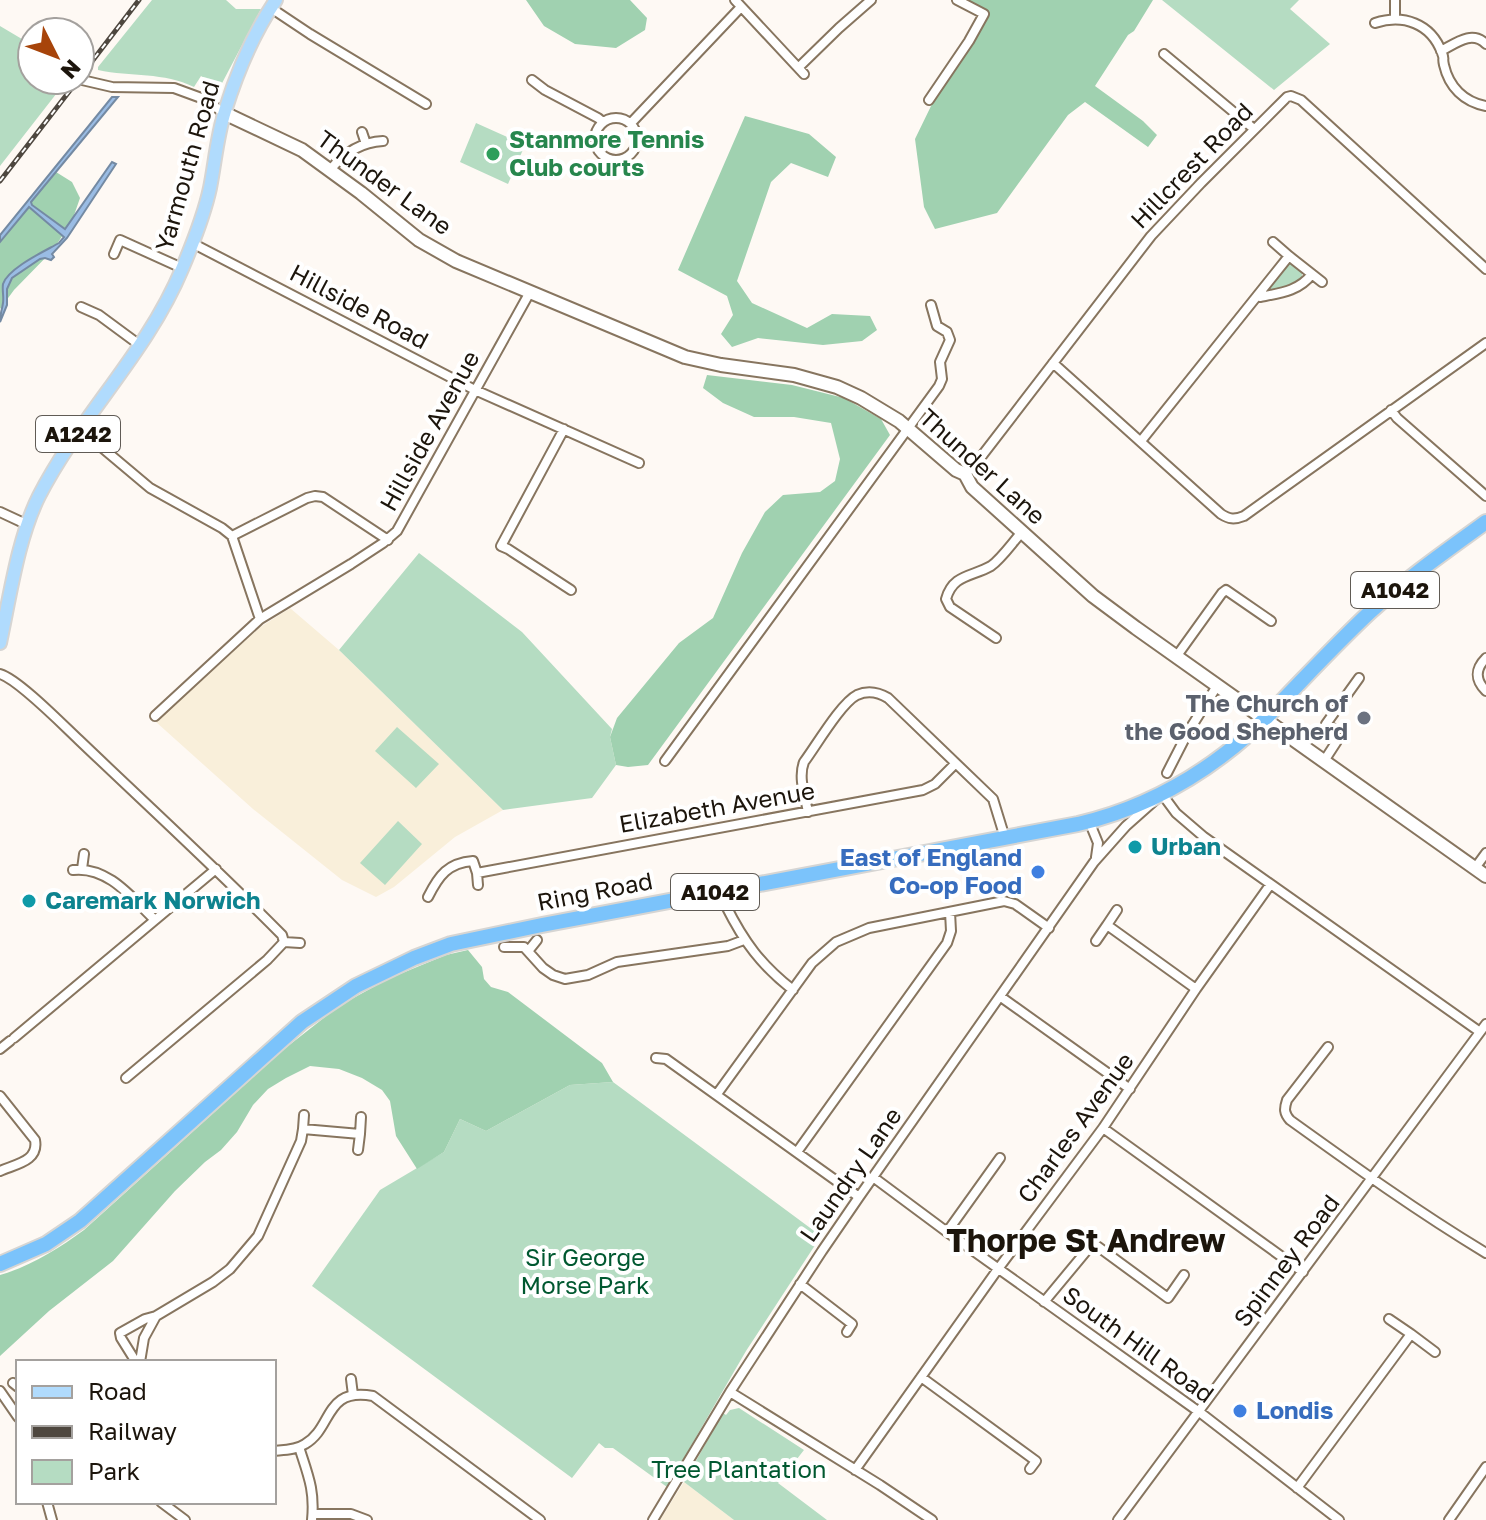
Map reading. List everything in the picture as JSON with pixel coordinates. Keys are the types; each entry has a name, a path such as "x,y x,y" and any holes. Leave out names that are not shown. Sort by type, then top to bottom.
{"highway":[{"name":"A1042","path":"1264,720 1370,612 1408,579 1486,522"},
{"name":"Ring Road","path":"2,1263 46,1244 80,1221 302,1022 356,986 403,962 451,944 542,925 1089,821 1140,805 1187,780 1219,759 1264,720"}],"main road":[{"name":"Yarmouth Road","path":"0,643 13,579 37,499 65,451 141,346 165,305 192,243 209,191 224,113 242,62 273,4"}],"street":[{"path":"631,123 738,3 802,70 839,28 871,0"},
{"path":"929,100 984,14 957,0"},
{"path":"1395,0 1395,18"},
{"path":"273,4 310,34 426,104"},
{"path":"1375,23 1395,18 1417,24 1428,32 1441,51 1447,76 1459,94 1486,106"},
{"path":"1441,51 1473,37 1485,42"},
{"path":"1164,54 1254,129"},
{"path":"532,80 539,91 603,122"},
{"path":"96,83 112,87 174,88 204,99 224,113"},
{"name":"Hillcrest Road","path":"965,474 1151,236 1287,97 1296,97 1486,269"},
{"name":"Thunder Lane","path":"224,113 285,141 330,170 419,240 456,261 685,357 794,375 837,387 884,410 956,470 965,474 972,487 1093,596 1481,872"},
{"path":"617,117 631,123 638,136 637,144 628,157 613,160 600,152 595,138 603,122 617,117"},
{"path":"362,132 366,144"},
{"path":"330,170 349,151 383,141"},
{"path":"114,254 122,236 182,268"},
{"path":"1273,242 1322,282"},
{"name":"Hillside Road","path":"192,243 475,390 639,463"},
{"path":"1141,441 1289,256"},
{"path":"1258,295 1267,296 1301,287 1312,274"},
{"name":"Hillside Avenue","path":"155,716 260,619 388,540 399,527 530,292"},
{"path":"81,307 99,315 141,346"},
{"path":"665,761 939,386 942,379 940,362 950,340 947,332 937,326 935,309"},
{"path":"1053,363 1221,514 1236,519 1486,343"},
{"path":"1391,410 1486,496"},
{"path":"564,429 501,546 571,590"},
{"path":"81,430 150,488 232,536 260,619"},
{"path":"232,536 315,496 323,497 388,540"},
{"path":"0,511 28,525"},
{"path":"981,643 992,636 950,607 946,599 948,592 958,580 993,565 1022,532"},
{"path":"1176,657 1226,590 1271,621"},
{"path":"1486,658 1477,675 1486,691"},
{"path":"0,674 13,681 53,717 216,869 282,935 284,942"},
{"path":"1324,761 1337,741 1334,729 1326,724 1359,678"},
{"path":"1167,773 1217,686"},
{"path":"808,812 801,768 850,700 874,692 888,698 993,799 1005,838"},
{"name":"Elizabeth Avenue","path":"477,873 929,788 955,764"},
{"path":"1162,794 1176,813 1204,837 1483,1028"},
{"name":"Laundry Lane","path":"653,1520 730,1392 873,1177 1094,862 1126,826 1162,794"},
{"path":"1089,821 1098,843 1094,862"},
{"path":"1481,872 1486,853"},
{"path":"84,854 78,870 99,873 110,879 155,920"},
{"path":"428,897 444,871 459,862 473,861 478,885"},
{"path":"0,1049 216,869"},
{"name":"Charles Avenue","path":"855,1470 1103,1128 1270,885"},
{"path":"717,1094 812,963 836,942 851,934 1004,901 1009,901 1049,928"},
{"path":"726,906 744,940 768,969 793,990"},
{"path":"1096,941 1117,910"},
{"path":"797,1152 947,943 951,931 950,912"},
{"path":"1107,925 1196,989"},
{"path":"529,950 537,940"},
{"path":"504,947 524,947 543,968 565,979 588,975 617,962 728,946 744,940"},
{"path":"284,942 300,943"},
{"path":"126,1078 267,960 284,942"},
{"path":"1001,997 1130,1089"},
{"name":"Spinney Road","path":"1122,1519 1483,1028"},
{"path":"1328,1047 1287,1100 1284,1111 1290,1120 1437,1224 1486,1253"},
{"path":"656,1058 666,1059 859,1197"},
{"path":"0,1096 37,1146 31,1157 0,1171"},
{"path":"137,1360 120,1333 156,1316 213,1282 230,1269 253,1243 265,1225 301,1141 304,1115"},
{"path":"358,1150 361,1117"},
{"path":"1103,1128 1303,1272"},
{"path":"303,1129 360,1134"},
{"path":"947,1232 1000,1158"},
{"path":"984,1159 994,1166"},
{"name":"South Hill Road","path":"873,1177 1199,1412 1339,1520"},
{"path":"1044,1302 1093,1243 1168,1298 1184,1275"},
{"path":"800,1284 853,1324"},
{"path":"138,1360 144,1338 156,1316"},
{"path":"1389,1319 1435,1352"},
{"path":"1297,1488 1411,1334"},
{"path":"921,1377 1036,1461"},
{"path":"351,1379 353,1395"},
{"path":"0,1391 16,1414"},
{"path":"730,1392 932,1520"},
{"path":"276,1451 307,1444 333,1407 343,1400 353,1395 373,1396 540,1520"},
{"path":"299,1447 312,1487 313,1517 351,1514 367,1520"},
{"path":"1030,1469 1043,1451"},
{"path":"1449,1520 1486,1467"},
{"path":"164,1504 185,1520"}],"shaded area":[{"path":"290,608 339,650 503,810 455,837 394,887 376,897 342,880 253,809 156,722 259,628"},
{"path":"684,1482 734,1520 660,1520"}],"green space":[{"path":"152,0 226,0 236,9 261,9 220,87 201,76 194,87 159,77 98,70"},
{"path":"526,0 630,0 647,18 645,30 616,48 575,44 544,26"},
{"path":"963,0 1153,0 1095,86 1157,135 1148,147 1085,102 1068,115 997,213 935,229 924,207 915,139 932,104 989,15"},
{"path":"1162,0 1299,0 1290,9 1330,44 1274,90"},
{"path":"0,26 16,36 16,96 55,96 0,166"},
{"path":"745,116 809,134 836,157 828,177 791,163 771,182 737,281 752,303 807,328 832,314 870,316 877,330 862,341 823,345 758,338 732,347 721,334 733,315 727,296 678,270"},
{"name":"Stanmore Tennis Club courts","path":"476,123 525,145 508,184 460,162"},
{"path":"56,172 72,182 80,198 72,221 53,250 0,309 0,237"},
{"path":"1291,263 1302,272 1302,280 1266,293 1265,291"},
{"path":"707,375 792,385 844,398 881,419 890,435 648,765 616,765 610,737 617,718 679,643 713,618 742,553 765,512 783,495 820,492 835,481 840,459 831,423 794,417 754,417 723,403 703,388"},
{"path":"419,553 522,632 612,729 610,737 616,765 592,798 503,810 339,650"},
{"path":"397,727 439,764 416,788 375,751"},
{"path":"398,821 422,844 385,885 360,863"},
{"path":"468,950 482,967 484,979 491,987 508,992 602,1063 613,1082 570,1085 486,1131 460,1119 444,1152 417,1169 396,1136 390,1101 382,1090 339,1069 310,1066 268,1089 221,1150 175,1191 113,1261 49,1311 0,1356 0,1275 44,1256 84,1230 283,1050 339,1006 388,979 446,955"},
{"name":"Sir George Morse Park","path":"613,1082 821,1236 746,1351 667,1487 613,1448 605,1448 599,1443 572,1478 312,1286 380,1190 444,1152 460,1119 486,1131 570,1085"},
{"name":"Tree Plantation","path":"739,1408 804,1450 778,1483 827,1520 734,1520 684,1482 723,1413 726,1415 730,1410"}],"water":[{"path":"112,97 118,97 31,202 32,205 65,229 112,162 116,164 67,238 52,254 54,257 51,260 40,259 12,278 0,322 6,278 64,237 29,207 0,242 0,235"}],"railway":[{"path":"96,56 139,0"},
{"path":"0,181 66,96"}],"place":[{"name":"Stanmore Tennis Club courts","path":"493,154"},
{"name":"The Church of the Good Shepherd","path":"1364,718"},
{"name":"Urban","path":"1135,847"},
{"name":"East of England Co-op Food","path":"1038,872"},
{"name":"Caremark Norwich","path":"29,901"},
{"name":"Londis","path":"1240,1411"}],"district":[{"name":"Thorpe St Andrew","path":"1086,1241"}]}
